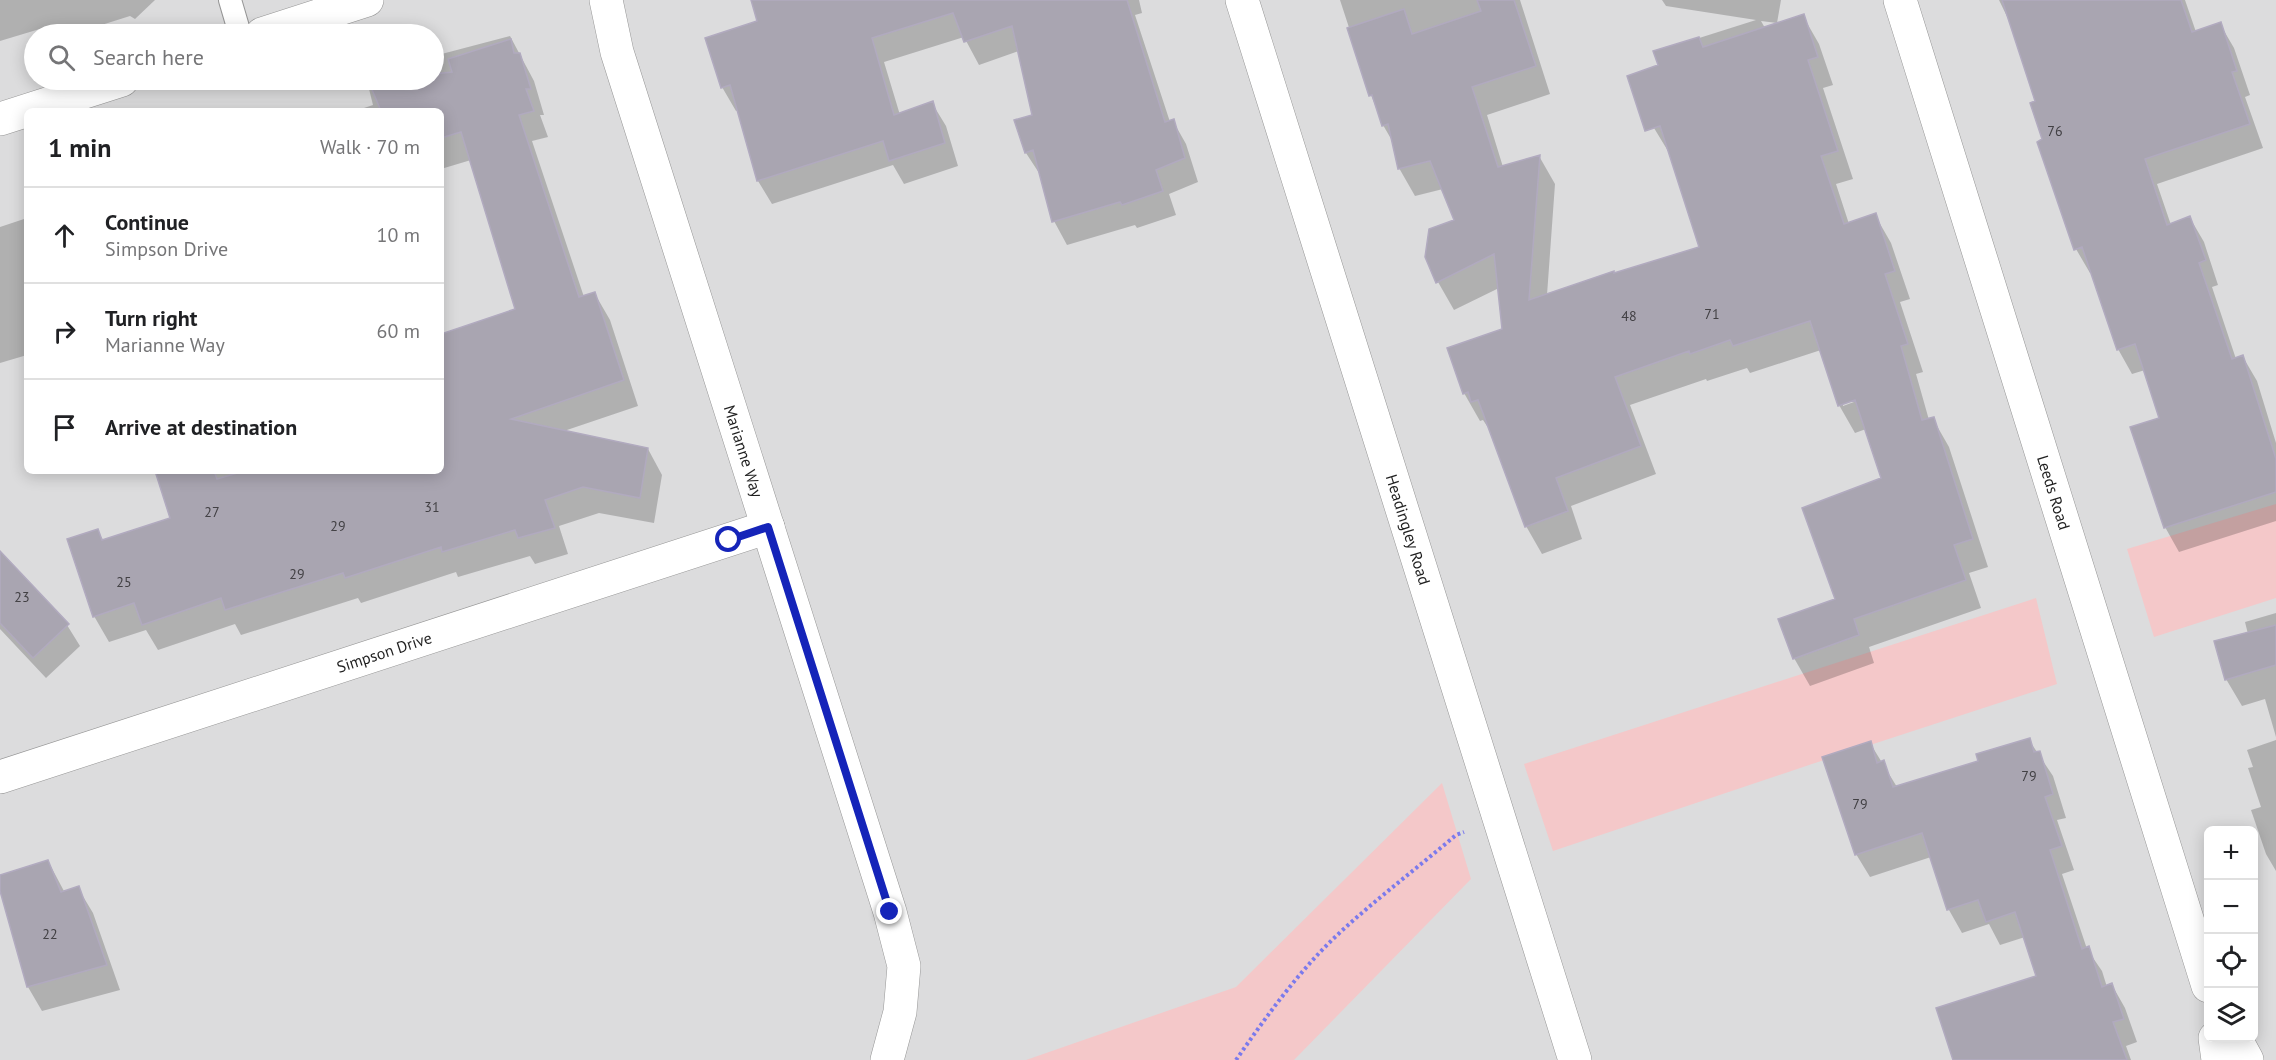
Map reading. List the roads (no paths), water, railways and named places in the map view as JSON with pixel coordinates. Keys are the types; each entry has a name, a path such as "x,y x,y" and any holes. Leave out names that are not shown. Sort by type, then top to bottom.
{"street":[{"path":"293,24 367,0"},
{"name":"Marianne Way","path":"591,0 617,52"},
{"name":"Marianne Way","path":"606,0 617,52 887,901 903,966 900,1012 887,1060"},
{"name":"Headingley Road","path":"1242,0 1575,1060"},
{"name":"Leeds Road","path":"1900,0 2204,973"},
{"path":"34,108 91,90"},
{"path":"0,119 24,111"},
{"name":"Simpson Drive","path":"0,777 768,527"},
{"path":"2216,1042 2218,1060"},
{"path":"2237,1042 2247,1060"}],"lane":[{"path":"230,0 237,24"}]}
